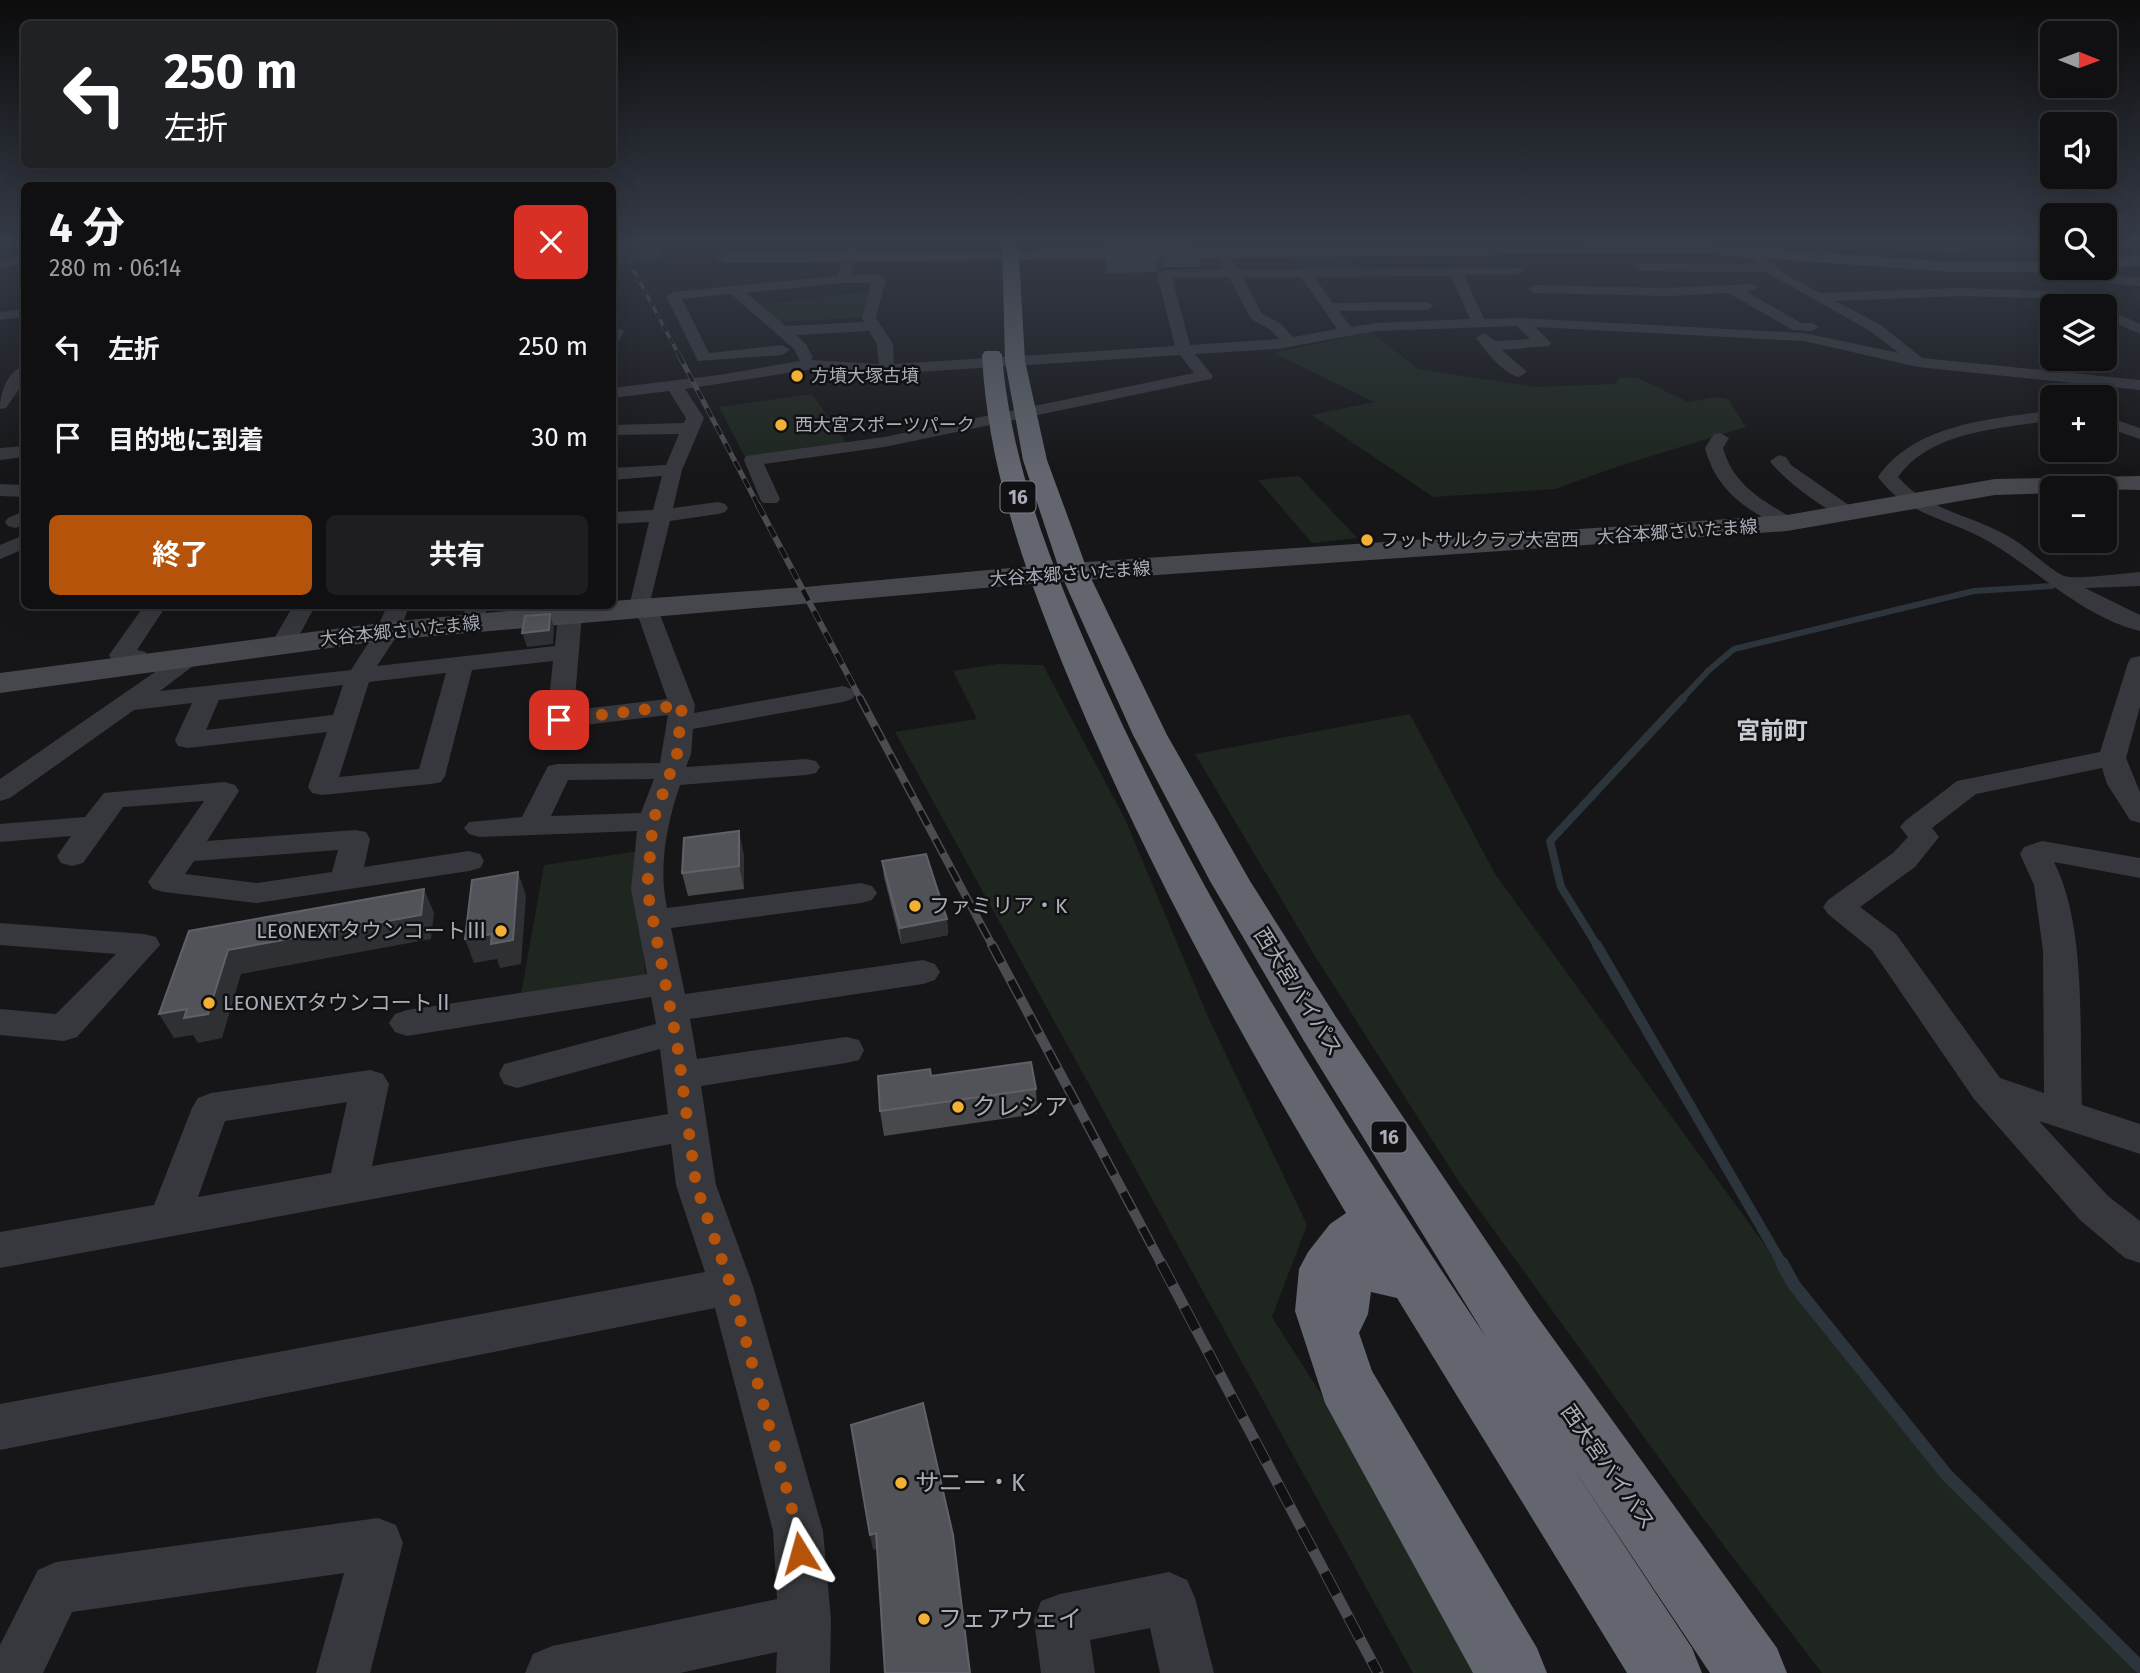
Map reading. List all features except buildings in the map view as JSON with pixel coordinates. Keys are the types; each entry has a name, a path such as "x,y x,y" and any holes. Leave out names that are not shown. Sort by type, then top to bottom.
{"highway":[{"name":"西大宮バイパス","path":"1013,317 1015,361 1058,573 1106,730 1252,1014 1378,1221 1667,1673"},
{"name":"西大宮バイパス","path":"991,338 999,420 1006,456 1058,573 1230,880 1320,1028 1514,1331 1752,1673"},
{"path":"1378,1221 1349,1240 1327,1269 1323,1311 1346,1383 1512,1673"},
{"path":"1346,1383 1339,1312 1343,1278 1371,1268 1416,1278"}],"street":[{"path":"684,317 704,358 801,347"},
{"path":"765,317 801,347 807,365"},
{"path":"869,317 886,344 887,369"},
{"path":"770,499 752,460 884,442 1205,376 1184,350 1175,317"},
{"path":"1258,317 1276,327 1290,342"},
{"path":"1336,317 1346,331"},
{"path":"1468,317 1489,346 1520,372"},
{"path":"616,392 807,365 887,369 992,363 1290,342 1346,331 1414,325 1521,322 1529,317"},
{"path":"1594,317 1632,326 1804,337 1839,342 1918,362 2140,385"},
{"path":"1625,317 1632,326"},
{"path":"1691,317 1702,330"},
{"path":"1781,317 1798,327 1874,326"},
{"path":"1856,317 1903,347 1918,362"},
{"path":"2117,318 2140,330"},
{"path":"1489,346 1543,343 1521,322"},
{"path":"781,331 873,326"},
{"path":"1101,355 1127,391"},
{"path":"1979,368 1996,381 2019,389"},
{"path":"0,404 21,375"},
{"path":"2110,382 2140,395"},
{"path":"674,385 695,418 673,470 640,598 681,714 677,754 653,821 647,889 681,1074 696,1185 731,1286 798,1531 805,1620 803,1673"},
{"path":"0,411 21,408"},
{"path":"2040,417 1961,432 1931,441 1910,451 1894,465 1888,477 1898,492 1911,501 1993,535 2060,583 2096,604 2140,624"},
{"path":"2117,425 2140,434"},
{"path":"616,430 687,437"},
{"path":"659,447 687,437"},
{"path":"1720,438 1714,448 1718,467 1730,484 1751,502 1787,523"},
{"path":"0,453 21,452"},
{"path":"1779,461 1783,469 1849,514"},
{"path":"616,474 673,470"},
{"name":"大谷本郷さいたま線","path":"0,682 284,644 393,618 570,614 1058,573 1787,523 1994,487 2140,483"},
{"path":"0,490 21,491"},
{"path":"616,518 662,516 718,508"},
{"path":"0,553 21,527"},
{"path":"2060,583 2140,579"},
{"path":"137,664 137,657 121,655 153,609"},
{"path":"284,644 302,609"},
{"path":"570,614 559,720 681,714 843,694"},
{"path":"393,618 359,676 322,787 431,776 461,665"},
{"path":"127,703 568,652"},
{"path":"0,792 193,657"},
{"path":"2138,678 2112,758 2121,783 2140,814"},
{"path":"209,693 188,740 342,722"},
{"path":"2112,758 1967,787 1915,827 1924,837 1904,860 1839,907 1884,942 1987,1088 2094,1208 2140,1245"},
{"path":"532,826 558,772 670,774 807,767"},
{"path":"72,856 114,799 225,791 164,882 257,893 469,861"},
{"path":"479,828 653,821"},
{"path":"0,833 94,825"},
{"path":"185,852 355,839 346,880"},
{"path":"2063,1114 2060,951 2050,885 2035,854 2042,850 2140,868"},
{"path":"653,920 862,893"},
{"path":"0,934 144,946 64,1028 0,1021"},
{"path":"407,1023 670,1008 923,972"},
{"path":"517,1074 670,1008"},
{"path":"681,1074 846,1050"},
{"path":"169,1220 211,1108 370,1084 348,1187"},
{"path":"1987,1088 2140,1139"},
{"path":"0,1250 687,1126"},
{"path":"0,1427 731,1286"},
{"path":"15,1673 56,1588 378,1543 343,1673"},
{"path":"1068,1673 1060,1620 1169,1598 1187,1673"},
{"path":"552,1673 805,1620"}],"shaded area":[{"path":"770,317 864,317 864,318 775,322"},
{"path":"1371,332 1418,369 1536,387 1615,384 1620,377 1638,378 1688,402 1717,397 1728,399 1746,427 1622,465 1555,489 1433,497 1312,415 1374,402 1274,353"},
{"name":"西大宮スポーツパーク","path":"812,394 847,444 746,459 719,407"},
{"path":"1299,476 1357,538 1312,543 1258,480"},
{"path":"998,664 1043,665 1125,819 1209,1019 1307,1225 1272,1317 1379,1486 1486,1673 1413,1673 895,732 977,719 953,671"},
{"path":"1410,714 1495,874 1794,1285 1946,1474 2140,1667 2140,1673 1822,1673 1702,1517 1459,1182 1315,956 1195,754"},
{"path":"640,851 634,888 646,977 520,1000 544,865"}],"waterway":[{"path":"1681,700 1708,671 1734,649 1974,591 2052,586"},
{"path":"1598,947 1561,887 1550,841 1683,698"},
{"path":"1597,945 1783,1265"},
{"path":"1782,1263 1794,1285 1946,1474 2140,1667"}],"railway":[{"path":"659,317 680,357"},
{"path":"679,355 759,507"},
{"path":"758,505 861,700"},
{"path":"860,698 993,947"},
{"path":"992,945 1162,1265"},
{"path":"1161,1263 1378,1673"}],"place":[{"name":"方墳大塚古墳","path":"797,376"},
{"name":"西大宮スポーツパーク","path":"781,425"},
{"name":"フットサルクラブ大宮西","path":"1367,540"},
{"name":"ファミリア・K","path":"915,906"},
{"name":"LEONEXTタウンコートⅢ","path":"501,931"},
{"name":"LEONEXTタウンコートⅡ","path":"209,1003"},
{"name":"クレシア","path":"958,1107"},
{"name":"サニー・K","path":"901,1483"},
{"name":"フェアウェイ","path":"924,1619"}],"district":[{"name":"宮前町","path":"1772,731"}],"route":[{"path":"559,720 682,705 677,754 653,821 647,889 677,1043 696,1185 731,1286 798,1531 800,1553"}]}
